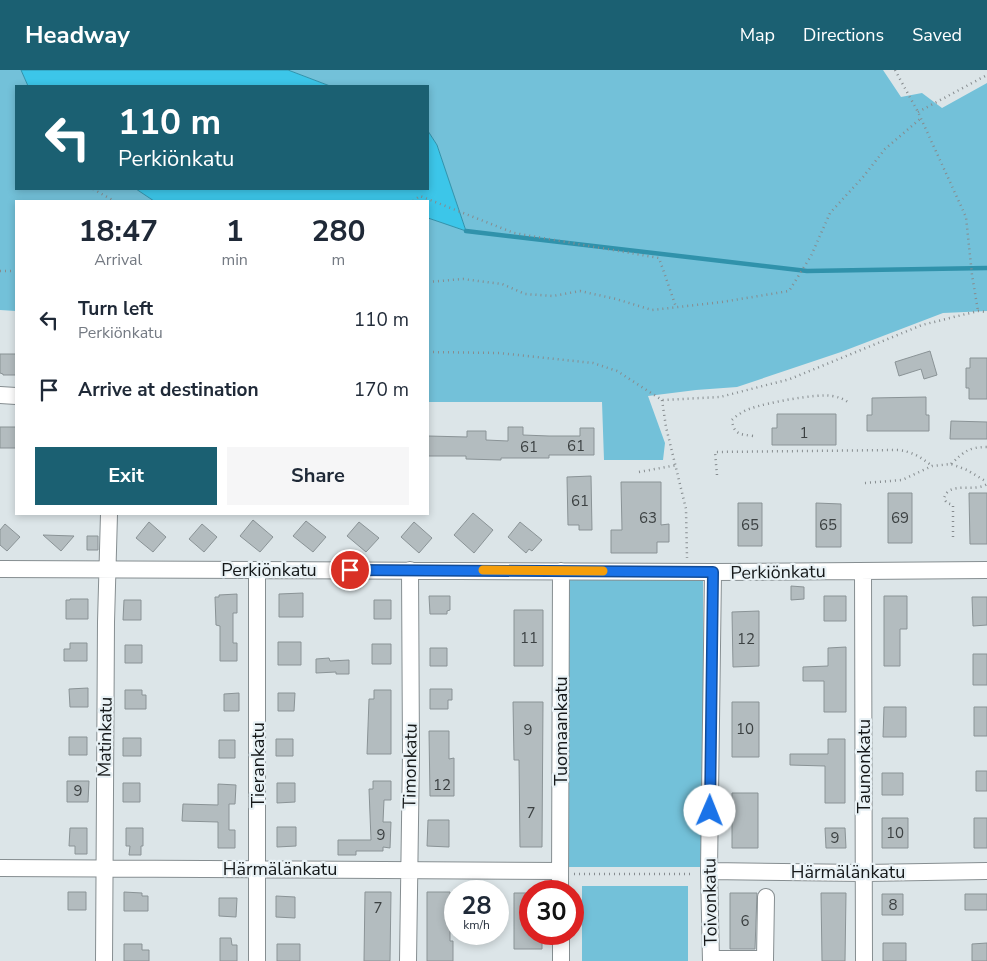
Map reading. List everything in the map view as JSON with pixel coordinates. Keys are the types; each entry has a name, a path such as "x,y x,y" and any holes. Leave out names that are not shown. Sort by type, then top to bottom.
{"street":[{"path":"0,395 15,396"},
{"name":"Matinkatu","path":"104,961 109,515"},
{"name":"Perkiönkatu","path":"0,569 687,572 987,570"},
{"name":"Tierankatu","path":"257,570 258,961"},
{"name":"Timonkatu","path":"408,961 411,753 410,570"},
{"name":"Tuomaankatu","path":"560,880 561,571"},
{"name":"Taunonkatu","path":"863,571 864,961"},
{"name":"Toivonkatu","path":"711,960 709,871 713,572"},
{"name":"Härmälänkatu","path":"0,868 560,871"},
{"name":"Härmälänkatu","path":"709,871 864,873 987,871"},
{"path":"711,960 764,960 766,897"},
{"path":"561,945 561,961"}],"path":[{"path":"895,70 918,112 966,217 978,311"},
{"path":"918,112 987,75"},
{"path":"429,282 463,279 502,284 525,294 553,296 580,291 652,310 722,302 789,291 811,256 830,213 885,149 920,118"},
{"path":"95,190 112,200"},
{"path":"414,200 420,196 514,233 659,258 676,307"},
{"path":"0,271 15,271"},
{"path":"429,352 499,353 593,363 617,371 662,400 720,397 790,379 922,325 978,311 987,312"},
{"path":"753,436 738,434 733,428 732,420 736,415 751,408 830,395 850,403"},
{"path":"662,400 666,427 686,509 687,572"},
{"path":"950,464 972,447 987,447"},
{"path":"717,475 715,452 897,450 907,451 920,457 932,466"},
{"path":"865,483 902,480 932,466 950,464 967,470 987,483 983,487 955,489 945,494 944,499 947,503 953,505 953,537"},
{"path":"639,472 677,466"},
{"path":"560,871 574,874 699,874 709,871"}],"shaded area":[{"path":"0,70 21,70 28,85 15,85 15,190 138,190 152,200 15,200 15,311 0,310"},
{"path":"21,70 288,70 327,85 28,85"},
{"path":"288,70 883,70 901,97 922,93 942,108 987,83 987,311 943,313 841,352 737,387 648,396 665,443 663,460 604,460 602,402 429,402 429,218 466,231 437,145 429,133 429,85 327,85"},
{"path":"429,133 437,145 466,231 429,218 429,200 152,200 138,190 429,190"},
{"path":"566,580 703,580 703,867 566,867"},
{"path":"584,886 688,886 688,961 582,961 582,945 584,945"}],"building":[{"path":"930,351 937,375 924,379 921,369 899,376 895,362"},
{"path":"0,354 15,354 15,375 3,375 0,373"},
{"path":"970,358 987,358 987,399 969,399 969,388 966,388 966,368 970,368"},
{"path":"926,397 926,415 929,415 929,431 867,431 867,415 872,415 872,398"},
{"path":"777,414 836,414 836,445 772,445 772,428 777,428"},
{"path":"951,421 987,422 987,439 950,439"},
{"path":"0,427 15,427 15,448 0,448"},
{"path":"508,427 523,427 523,435 549,436 580,436 580,428 594,428 594,455 549,455 549,458 501,458 501,460 466,459 466,456 429,456 429,436 467,437 467,431 486,431 486,440 508,441"},
{"path":"591,476 592,530 579,530 579,525 568,525 567,477"},
{"path":"621,482 661,482 661,525 669,524 669,542 657,542 657,553 611,553 611,530 622,530"},
{"path":"888,493 912,493 912,543 888,543"},
{"path":"969,493 987,493 987,544 970,544"},
{"path":"738,503 762,503 762,546 738,546"},
{"path":"816,503 841,504 841,547 816,547"},
{"path":"473,513 493,530 474,553 454,535"},
{"path":"253,520 273,537 260,552 240,536"},
{"path":"306,521 326,537 313,552 293,536"},
{"path":"149,522 166,537 153,552 136,538"},
{"path":"359,522 379,538 366,552 347,536"},
{"path":"414,522 432,538 419,553 401,537"},
{"path":"520,522 542,540 532,551 529,549 526,553 508,537"},
{"path":"5,524 20,537 7,551 0,545 0,530"},
{"path":"202,524 217,537 204,552 189,539"},
{"path":"43,535 74,536 61,551"},
{"path":"87,536 98,536 98,550 87,550"},
{"path":"791,586 804,587 804,599 791,600"},
{"path":"303,593 303,617 279,617 279,594"},
{"path":"237,594 237,613 233,613 233,643 237,643 237,661 220,661 220,626 216,625 215,597"},
{"path":"429,596 450,596 450,610 447,611 447,614 430,614"},
{"path":"824,596 846,596 846,621 824,621"},
{"path":"884,596 907,596 907,629 900,629 900,666 884,666"},
{"path":"972,597 987,597 987,625 973,626"},
{"path":"88,599 88,619 66,619 66,600"},
{"path":"124,600 141,600 141,620 123,620"},
{"path":"374,600 391,600 391,619 374,619"},
{"path":"514,610 543,610 543,666 514,666"},
{"path":"759,611 759,666 733,667 732,612"},
{"path":"278,642 301,642 301,665 278,665"},
{"path":"70,643 87,643 87,661 64,661 64,649 70,649"},
{"path":"372,644 391,644 391,664 372,664"},
{"path":"125,645 142,645 142,663 125,663"},
{"path":"846,647 846,712 824,712 824,681 803,681 803,667 828,666 828,648"},
{"path":"430,648 447,648 447,666 430,666"},
{"path":"973,654 987,654 987,685 973,685"},
{"path":"329,658 330,661 349,660 349,674 336,674 336,672 316,673 316,659"},
{"path":"88,688 88,707 70,707 69,689"},
{"path":"430,689 452,689 452,700 448,700 448,709 430,709"},
{"path":"125,690 142,690 142,695 146,695 146,709 125,709"},
{"path":"374,690 391,690 391,754 367,754 369,699 374,699"},
{"path":"239,693 239,711 224,711 224,694"},
{"path":"278,693 295,693 294,711 278,711"},
{"path":"513,702 543,702 542,847 520,847 519,760 514,760"},
{"path":"732,702 759,702 759,757 732,757"},
{"path":"884,707 906,707 906,737 883,737"},
{"path":"974,707 987,707 987,736 974,736"},
{"path":"429,731 449,731 449,759 454,758 454,796 430,796"},
{"path":"69,737 87,737 87,755 69,755"},
{"path":"123,738 141,738 141,756 123,756"},
{"path":"276,739 293,739 293,756 276,756"},
{"path":"828,739 845,739 845,803 825,803 825,766 790,765 790,754 828,754"},
{"path":"219,740 235,740 235,758 219,758"},
{"path":"976,771 987,771 987,791 976,791"},
{"path":"882,773 903,773 903,795 882,795"},
{"path":"67,781 89,781 88,802 67,802"},
{"path":"373,781 391,781 391,800 384,800 383,822 391,822 390,848 383,847 383,851 356,851 356,855 338,855 338,840 371,840 369,789 373,789"},
{"path":"123,783 140,783 140,802 123,802"},
{"path":"277,783 295,783 295,802 277,803"},
{"path":"218,784 236,785 235,804 229,804 229,830 235,830 235,848 218,848 218,822 182,821 183,804 218,805"},
{"path":"732,793 758,793 758,848 732,848"},
{"path":"882,818 908,818 908,848 882,848"},
{"path":"974,818 987,818 987,848 974,848"},
{"path":"428,820 449,820 449,847 427,846"},
{"path":"277,827 296,827 296,846 277,847"},
{"path":"70,828 87,828 87,854 75,854 75,846 69,846"},
{"path":"126,828 143,828 141,855 129,855 130,846 126,846"},
{"path":"825,828 845,828 846,848 826,848"},
{"path":"68,892 86,892 86,910 68,910"},
{"path":"124,892 142,893 142,896 148,896 148,911 124,911"},
{"path":"365,892 391,892 390,961 364,961"},
{"path":"427,892 444,892 444,945 453,945 453,961 427,961"},
{"path":"514,893 519,893 519,945 542,945 542,949 514,949"},
{"path":"730,893 757,893 755,949 730,949"},
{"path":"821,893 846,893 845,961 822,961"},
{"path":"882,894 903,894 903,915 882,915"},
{"path":"965,894 987,894 987,910 965,910"},
{"path":"276,896 295,897 295,918 276,917"},
{"path":"219,898 237,898 236,917 219,916"},
{"path":"220,938 231,938 232,945 237,945 237,961 220,961"},
{"path":"883,943 906,943 906,961 883,961"},
{"path":"987,943 987,961 972,961 972,944"},
{"path":"124,944 142,944 142,950 149,950 149,961 124,961"},
{"path":"277,944 300,944 300,961 277,961"}],"waterway":[{"path":"466,231 807,271 987,268"}],"slow traffic":[{"path":"483,570 603,571"}],"route":[{"path":"350,570 713,572 710,811"}]}
